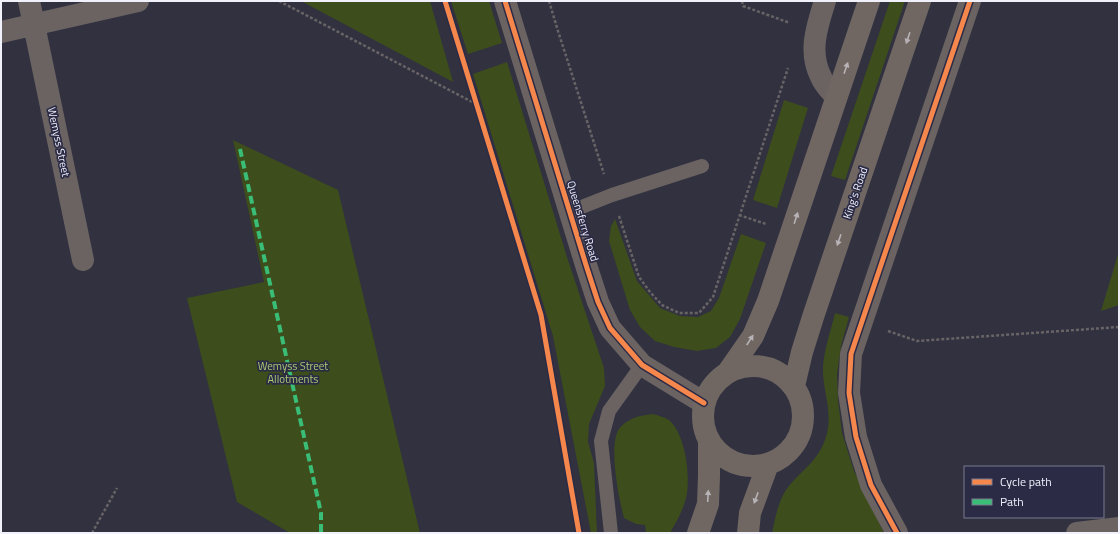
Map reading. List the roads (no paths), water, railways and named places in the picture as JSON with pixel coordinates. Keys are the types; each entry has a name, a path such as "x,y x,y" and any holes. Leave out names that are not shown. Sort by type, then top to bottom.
{"main road":[{"path":"728,372 753,336 768,301 869,1"},
{"name":"King's Road","path":"794,386 802,352 814,314 920,1"},
{"path":"757,365 771,368 784,375 801,397 804,411 803,425 799,438 791,449 780,458 768,464 751,466 734,463 720,454 709,441 704,429 702,416 704,402 709,390 728,372 742,366 757,365"},
{"path":"698,533 708,504 710,476 709,441"},
{"path":"748,533 750,513 768,464"}],"street":[{"name":"Wemyss Street","path":"29,1 83,260"},
{"path":"1,32 138,1"},
{"name":"Queensferry Road","path":"505,1 569,212 598,302 610,328 642,365 704,402"},
{"path":"825,1 816,31 814,56 821,78 836,97"},
{"path":"897,533 872,485 856,437 849,393 851,354 970,1"},
{"path":"1077,533 1119,528"}],"lane":[{"path":"569,212 612,195 702,166"},
{"path":"611,533 601,441 609,411 642,365"}],"park label":[{"name":"Wemyss Street Allotments","path":"293,372"}]}
